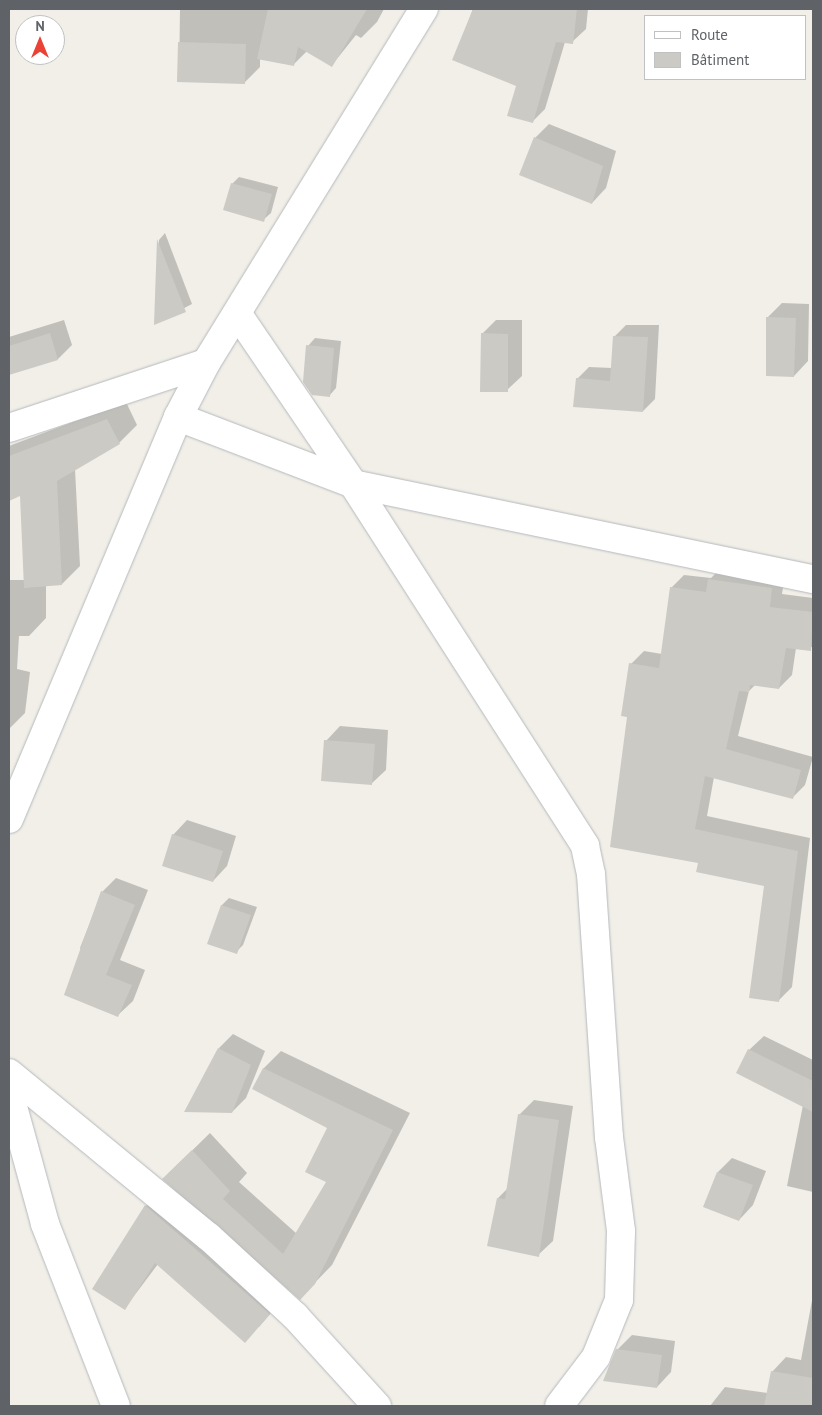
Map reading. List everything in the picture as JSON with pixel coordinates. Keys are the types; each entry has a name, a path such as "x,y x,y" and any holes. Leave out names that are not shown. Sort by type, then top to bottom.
{"street":[{"path":"9,820 178,417 206,363 239,316 424,9"},
{"path":"239,316 353,484 585,846 591,874 609,1137 621,1231 619,1300 596,1357 559,1406"},
{"path":"9,428 206,363"},
{"path":"178,417 353,484 813,579"},
{"path":"9,1073 209,1237 296,1316 377,1406"},
{"path":"9,1092 45,1224 116,1406"}],"building":[{"path":"268,9 367,9 332,67 298,47 294,66 257,59"},
{"path":"473,9 577,9 573,44 556,42 533,123 507,116 516,86 452,60"},
{"path":"178,42 246,44 245,84 177,82"},
{"path":"534,137 603,166 592,204 519,175"},
{"path":"231,183 272,194 264,222 223,210"},
{"path":"157,239 186,312 154,325"},
{"path":"766,317 796,318 794,377 766,376"},
{"path":"50,333 58,360 9,375 9,346"},
{"path":"481,333 508,334 508,392 480,392"},
{"path":"613,336 648,337 643,412 573,407 576,378 610,381"},
{"path":"306,345 334,348 330,397 312,395 303,382"},
{"path":"107,419 120,444 57,481 62,585 24,588 20,496 9,501 9,456"},
{"path":"708,579 772,588 770,607 813,612 811,651 786,648 779,689 750,685 749,692 739,691 726,749 801,770 793,799 705,776 695,829 798,851 779,1002 749,998 764,886 696,872 698,863 610,847 627,717 621,716 629,663 659,668 670,587 706,592"},
{"path":"324,740 375,744 372,785 321,781"},
{"path":"172,834 223,851 213,882 162,866"},
{"path":"101,891 135,905 106,975 132,985 118,1017 64,995"},
{"path":"221,905 251,915 237,954 207,944"},
{"path":"218,1048 251,1065 232,1113 184,1112"},
{"path":"748,1049 813,1081 813,1112 736,1073"},
{"path":"263,1068 393,1130 315,1284 300,1300 162,1179 192,1150 230,1191 223,1199 283,1254 326,1182 305,1172 327,1128 252,1089"},
{"path":"518,1114 559,1120 539,1257 487,1246 497,1198 505,1199"},
{"path":"717,1172 753,1185 739,1221 703,1207"},
{"path":"145,1205 270,1314 245,1343 155,1263 125,1310 92,1289"},
{"path":"616,1349 662,1355 657,1388 603,1381"},
{"path":"771,1371 813,1378 813,1406 764,1406"}]}
